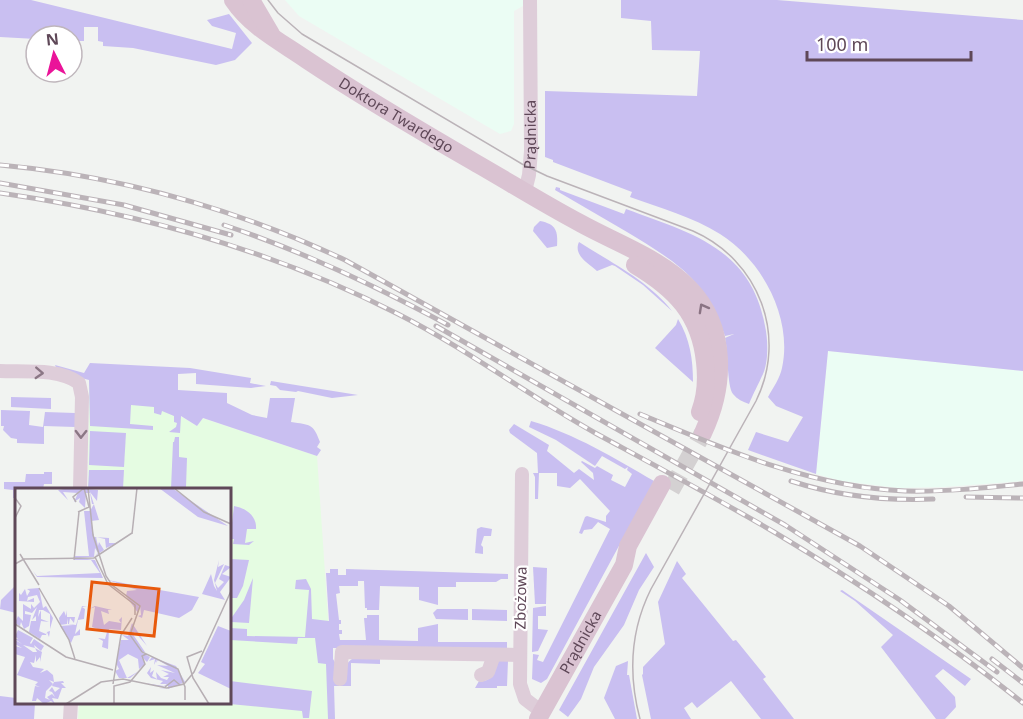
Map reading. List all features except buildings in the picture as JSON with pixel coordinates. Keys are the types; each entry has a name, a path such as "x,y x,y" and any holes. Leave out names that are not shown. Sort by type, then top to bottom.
{"street":[{"name":"Doktora Twardego","path":"233,0 252,22 341,83 525,191"},
{"name":"Doktora Twardego","path":"251,0 272,36"},
{"name":"Prądnicka","path":"530,0 531,151 525,191 668,271 690,288 706,312 717,342 720,373 715,405 698,430"},
{"path":"0,371 52,374 76,381 82,390 80,488"},
{"name":"Zbożowa","path":"522,474 520,655 522,693 540,716"},
{"name":"Prądnicka","path":"540,716 624,565 628,546 667,487"},
{"path":"340,679 342,652 520,655"},
{"path":"481,675 489,669 494,655"},
{"path":"70,719 71,704"}],"shaded area":[{"path":"0,0 31,0 232,49 236,33 212,26 207,20 229,14 252,43 235,60 216,65 133,48 103,46 103,42 98,41 98,27 84,27 84,24 24,24 24,38 0,37"},
{"path":"285,0 523,0 523,6 514,11 514,124 511,131 500,134 299,16"},
{"path":"621,0 777,0 1023,20 1023,371 828,351 816,474 748,450 756,432 788,442 803,417 776,406 768,397 781,372 784,349 783,330 771,292 761,275 735,245 710,228 630,197 632,192 545,157 545,91 697,96 700,51 652,50 651,21 621,18"},
{"path":"556,187 624,214 626,209 673,226 715,247 732,261 747,278 758,300 767,337 767,358 764,371 749,404 740,400 731,390 725,338 734,334 725,336 717,316 698,286 687,274 660,253 555,190"},
{"path":"540,221 553,226 557,236 557,246 547,248 533,231"},
{"path":"579,242 641,281 672,311 643,285 615,266 597,271 580,255"},
{"path":"678,319 690,349 693,382 655,348 676,325"},
{"path":"828,351 1023,371 1023,481 898,488 841,481 816,474"},
{"path":"90,363 190,368 251,378 250,383 266,386 251,388 196,384 196,373 178,374 178,390 227,393 227,403 252,415 267,418 270,398 295,398 291,422 313,428 320,442 317,447 321,450 317,456 203,418 197,426 181,416 180,433 169,432 176,427 174,416 162,411 161,415 154,413 154,407 131,405 130,424 153,426 153,430 90,426 89,380 58,372 55,365 84,373"},
{"path":"89,381 158,403 197,426 202,418 317,456 335,719 78,719 79,704 231,704 231,488 88,488"},
{"path":"271,381 358,395 332,398 280,390 270,385"},
{"path":"11,397 51,398 51,409 11,407"},
{"path":"1,410 30,411 29,425 43,427 45,412 75,413 75,427 44,426 44,444 17,443 17,439 11,438 3,430 4,426 1,426"},
{"path":"531,421 579,440 654,481 547,679 541,683 532,679 533,654 539,655 537,660 543,662 610,529 598,522 592,529 584,530 582,534 579,533 585,517 606,522 606,516 610,511 580,479 570,488 557,486 557,473 539,473 538,499 535,499 533,473 538,473 537,453 509,430 514,424 549,445 547,451 574,473 579,469 594,480 593,473 582,461 613,475 611,480 625,487 632,474 627,470 628,467 625,469 602,456 595,466 556,440 529,427"},
{"path":"90,431 126,433 124,467 89,465"},
{"path":"175,437 179,437 179,457 187,458 186,487 205,488 171,488"},
{"path":"89,470 124,470 123,488 88,488"},
{"path":"44,472 52,472 52,484 44,484 43,488 15,488 15,498 13,498 13,490 4,489 4,482 25,482 26,474 44,474"},
{"path":"234,506 246,511 255,520 256,529 247,529 245,543 254,541 249,545 233,544 231,531"},
{"path":"481,527 492,529 491,536 484,536 481,545 483,554 475,553 477,529"},
{"path":"646,553 654,567 639,590 624,625 594,667 581,699 568,717 559,710"},
{"path":"231,559 249,560 243,586 237,598 231,598"},
{"path":"677,561 686,574 682,578 733,641 736,640 766,677 763,679 794,719 761,719 731,681 697,708 692,702 684,708 691,719 651,719 642,675 643,667 665,644 658,602"},
{"path":"533,567 547,568 546,604 535,604"},
{"path":"330,569 338,569 338,575 346,575 346,569 508,574 508,579 496,582 456,582 456,587 438,587 438,605 419,600 419,587 380,586 379,610 367,610 364,581 358,581 358,586 339,586 340,593 336,594 339,620 341,620 339,630 342,630 342,634 339,634 340,640 366,640 364,618 367,618 367,615 379,615 379,640 418,641 418,628 438,624 438,642 507,642 507,651 333,648 333,659 336,664 347,664 357,657 380,656 380,664 351,663 351,686 334,686 335,719 328,719 326,664 318,663 315,638 298,638 297,644 231,640 231,628 247,629 247,636 305,637 309,590 295,589 296,580 306,579 311,589 312,619 329,621 326,573 330,573"},
{"path":"253,578 249,623 231,622 231,619 244,600"},
{"path":"15,586 15,613 0,609 1,600"},
{"path":"842,590 971,679 965,686 943,669 935,676 955,697 956,707 945,719 936,719 881,647 893,635 855,601 840,591"},
{"path":"546,606 546,616 538,616 538,629 548,630 538,651 532,652 533,608"},
{"path":"437,609 468,609 468,620 436,619 433,613"},
{"path":"472,609 507,610 507,621 472,620"},
{"path":"498,661 508,661 507,686 475,688 479,681 487,680 492,676"},
{"path":"628,661 627,675 629,675 637,719 615,719 604,698 616,666"},
{"path":"231,681 312,691 309,718 303,718 302,711 229,704"},
{"path":"0,696 15,698 15,704 35,704 34,719 0,719"}],"tunnel":[{"path":"671,490 703,433"}],"tram line":[{"path":"268,0 278,13 302,34 522,164 547,176 693,231 716,244 735,261 750,280 761,302 768,326 769,351 765,376 756,401 644,605 633,653 634,686 640,719"}],"railway":[{"path":"0,165 89,177 177,198 262,225 345,260 860,546 949,606 1023,668"},
{"path":"0,183 124,205 231,235"},
{"path":"0,193 103,211 204,237 302,271 398,314 449,342 597,434 774,532 870,592 1023,703"},
{"path":"224,225 338,270 448,325"},
{"path":"436,326 785,525 900,600 997,672"},
{"path":"640,414 737,453 802,474 836,482 905,491 1023,484"},
{"path":"791,481 861,496 933,499"},
{"path":"966,497 1023,498"},
{"path":"992,659 1023,683"}]}
